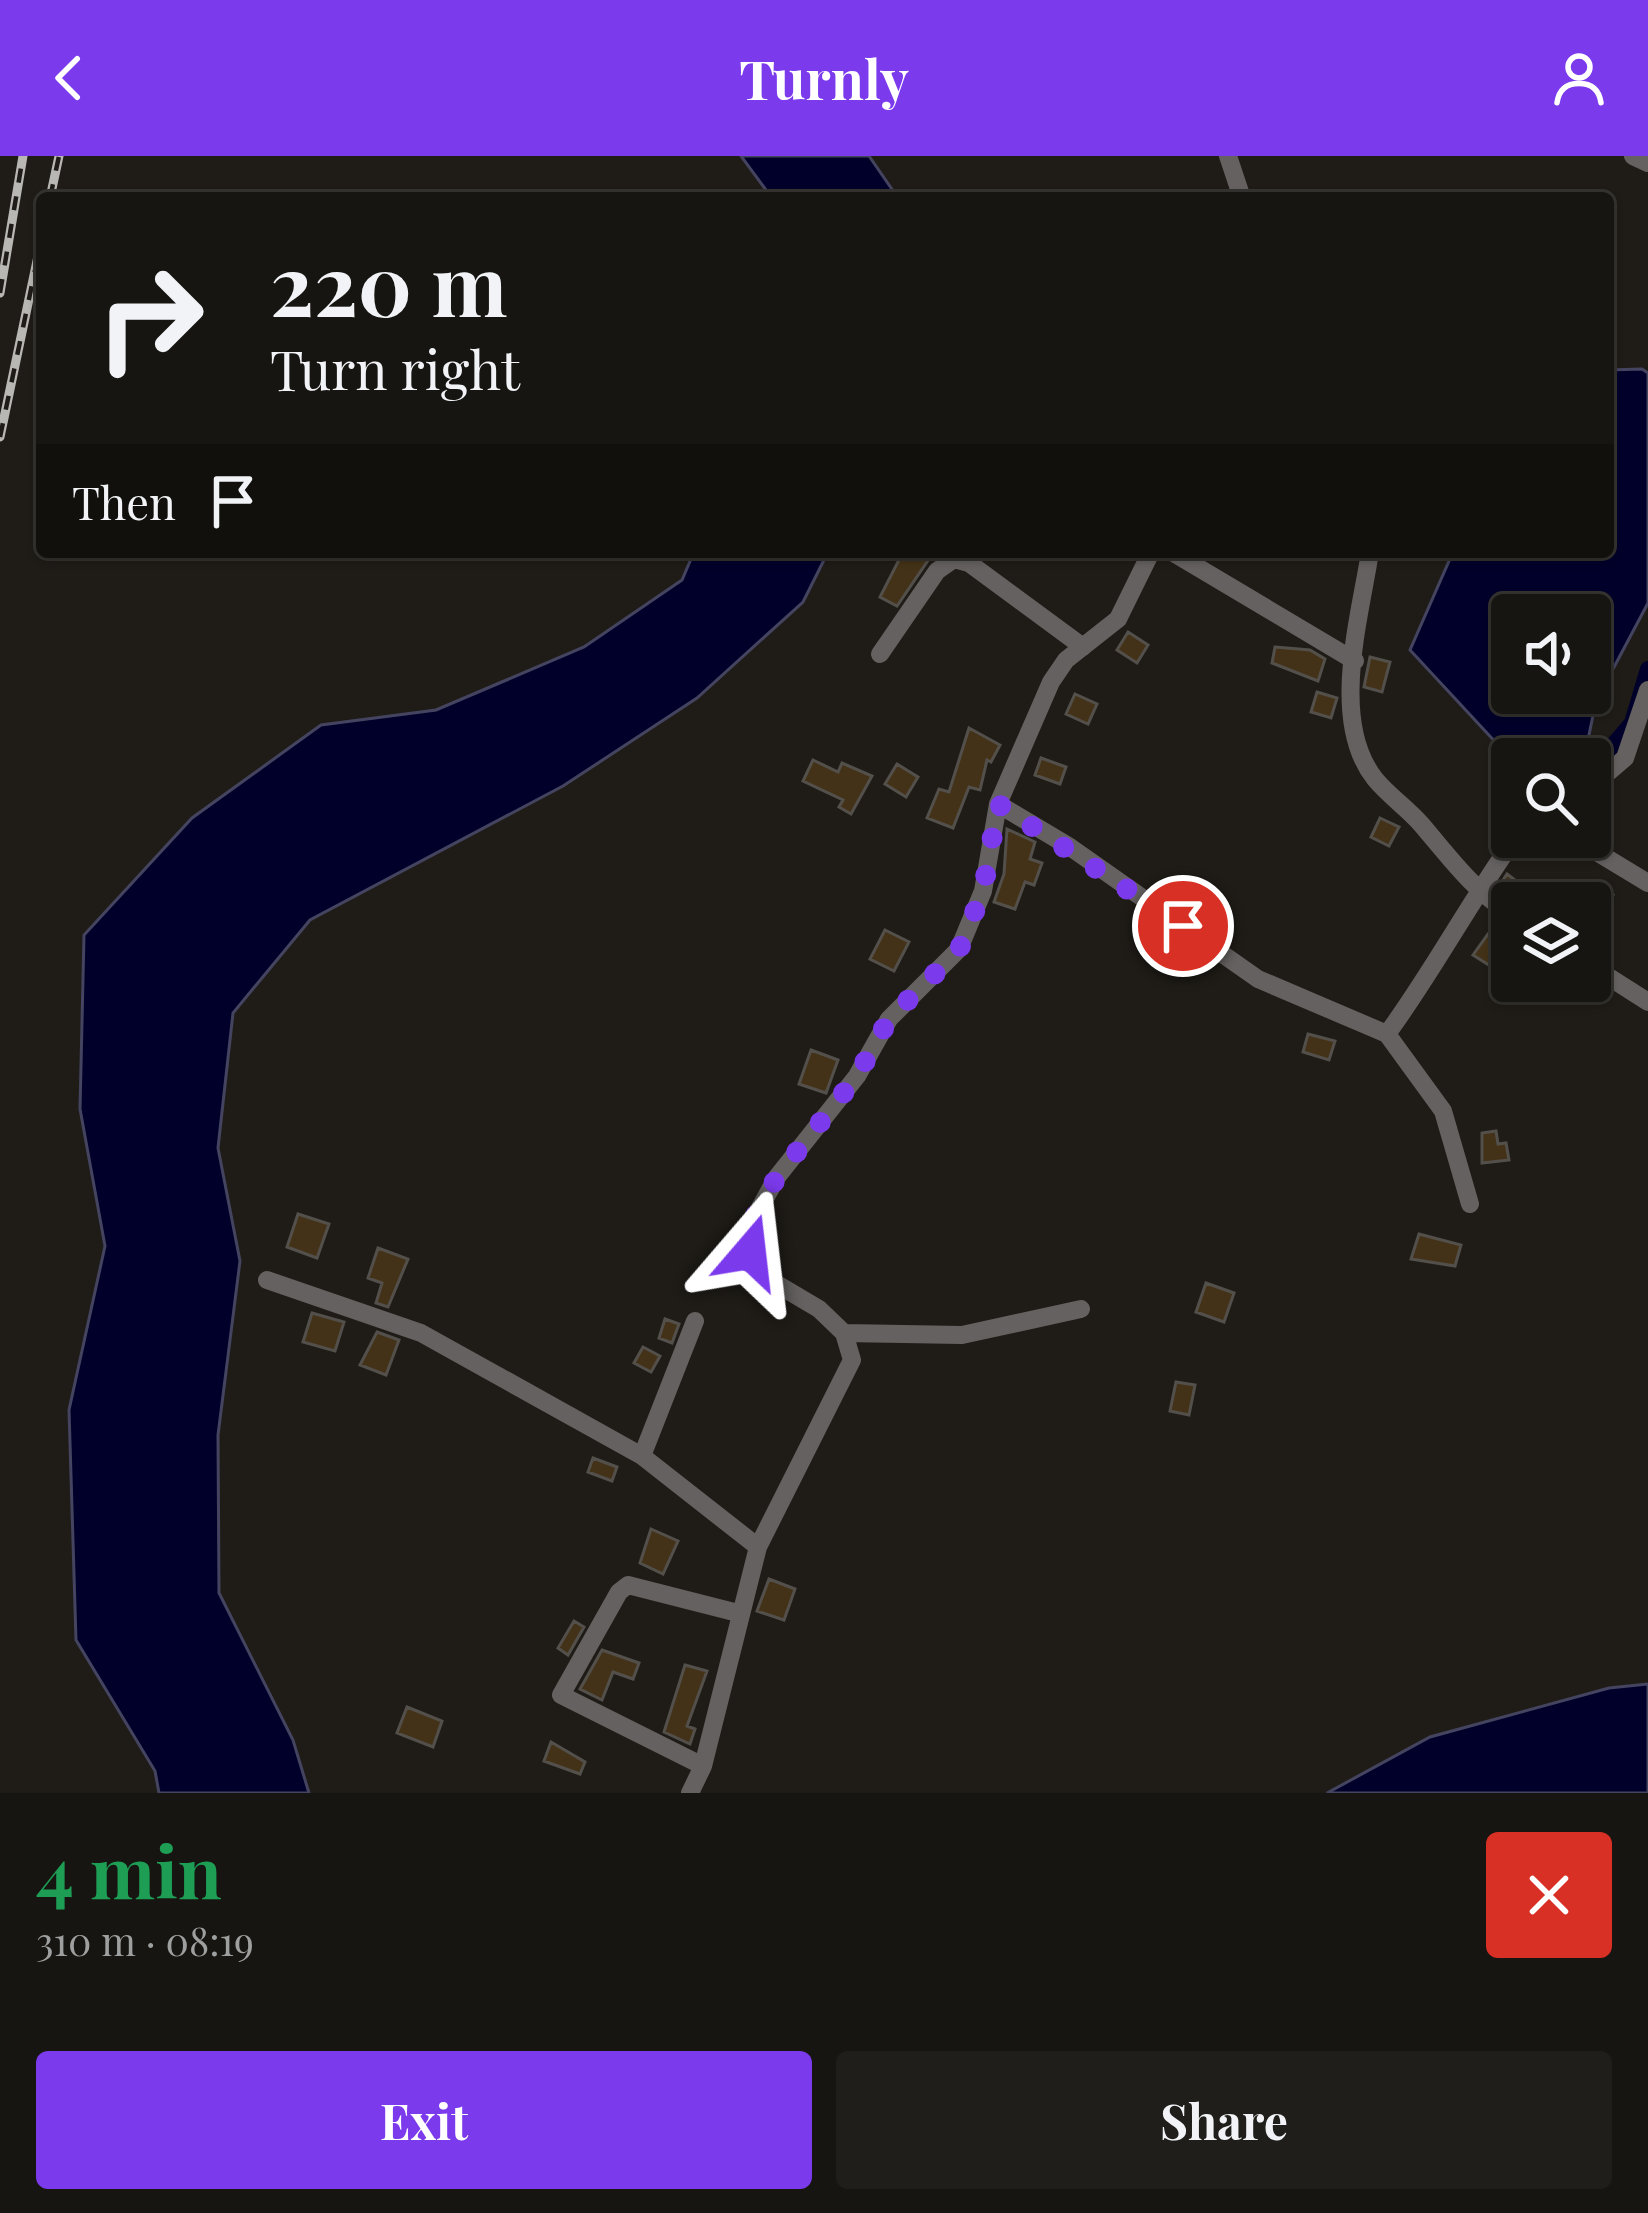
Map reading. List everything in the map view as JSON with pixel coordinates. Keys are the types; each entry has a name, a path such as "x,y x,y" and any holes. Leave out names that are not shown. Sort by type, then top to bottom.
{"street":[{"path":"1228,156 1240,192"},
{"path":"1633,156 1648,163"},
{"path":"690,1793 704,1766 738,1613 758,1547 852,1360 844,1333 819,1309 765,1277 750,1252 752,1222 777,1177 857,1076 889,1019 959,950 983,891 998,804 1051,682 1118,619 1147,558"},
{"path":"1182,558 1355,661"},
{"path":"1369,558 1355,661 1355,737 1372,776 1491,900"},
{"path":"880,654 937,571 954,559 969,563 1083,647"},
{"path":"1611,770 1625,758 1648,690"},
{"path":"998,804 1070,847 1258,979 1387,1034 1444,1111 1470,1204"},
{"path":"1387,1034 1441,961 1501,858"},
{"path":"1607,858 1648,883"},
{"path":"1611,978 1648,1002"},
{"path":"267,1280 422,1333 642,1456 758,1547"},
{"path":"844,1333 962,1335 1081,1309"},
{"path":"642,1456 695,1321"},
{"path":"704,1766 561,1695 628,1585 738,1613"}],"water":[{"path":"741,156 869,156 894,192 768,192"},
{"path":"1642,369 1648,373 1648,603 1611,673 1611,594 1491,594 1491,714 1593,714 1588,738 1492,738 1410,650 1450,558 1614,558 1614,370"},
{"path":"691,558 825,558 803,602 697,698 563,786 310,920 233,1013 218,1148 240,1261 218,1435 219,1593 293,1740 309,1793 159,1793 155,1771 76,1640 69,1410 105,1246 80,1109 84,935 192,818 321,725 436,710 584,647 682,580"},
{"path":"1648,1684 1648,1793 1327,1793 1430,1737 1609,1688"}],"building":[{"path":"900,558 929,559 897,606 880,597"},
{"path":"1128,632 1148,645 1137,663 1117,650"},
{"path":"1275,647 1310,650 1325,659 1318,681 1272,663"},
{"path":"1370,657 1390,662 1382,692 1364,687"},
{"path":"1317,692 1337,698 1331,718 1311,712"},
{"path":"1075,694 1097,704 1088,724 1066,714"},
{"path":"969,728 1000,745 991,762 987,760 980,790 969,787 953,828 927,818 939,789 949,792"},
{"path":"1041,758 1066,767 1060,784 1035,775"},
{"path":"813,760 838,772 842,763 872,776 851,814 839,807 843,800 803,781"},
{"path":"897,764 918,777 906,797 885,784"},
{"path":"1380,818 1399,827 1389,846 1371,837"},
{"path":"1007,829 1035,842 1030,859 1042,863 1034,885 1025,882 1015,909 994,902 1004,874"},
{"path":"885,930 909,942 894,971 870,959"},
{"path":"1488,934 1491,936 1491,966 1473,955"},
{"path":"1308,1034 1335,1041 1329,1060 1303,1052"},
{"path":"811,1050 838,1060 826,1093 799,1084"},
{"path":"1496,1131 1498,1144 1506,1143 1509,1160 1482,1163 1482,1133"},
{"path":"298,1214 329,1224 317,1258 287,1247"},
{"path":"1419,1234 1461,1245 1455,1266 1411,1259"},
{"path":"378,1248 408,1259 388,1307 376,1303 382,1283 368,1278"},
{"path":"1206,1283 1234,1293 1224,1322 1196,1312"},
{"path":"312,1313 344,1322 335,1351 303,1342"},
{"path":"665,1319 679,1324 672,1343 659,1338"},
{"path":"377,1332 399,1340 386,1375 360,1365"},
{"path":"643,1347 660,1356 651,1372 634,1363"},
{"path":"1176,1382 1195,1385 1189,1415 1170,1411"},
{"path":"593,1458 617,1467 612,1481 588,1472"},
{"path":"651,1529 678,1541 663,1574 640,1563"},
{"path":"769,1579 795,1589 784,1620 757,1611"},
{"path":"574,1621 584,1627 568,1655 558,1648"},
{"path":"602,1650 639,1663 633,1679 613,1672 602,1700 580,1689"},
{"path":"685,1665 707,1671 687,1726 695,1729 690,1744 664,1732"},
{"path":"407,1707 442,1721 433,1747 397,1733"},
{"path":"551,1742 585,1762 580,1774 544,1761"}],"waterway":[{"path":"1611,748 1632,723 1648,669"}],"railway":[{"path":"0,293 23,156"},
{"path":"51,192 59,156"},
{"path":"0,437 36,266"}],"route":[{"path":"750,1252 752,1222 777,1177 857,1076 889,1019 959,950 983,891 998,804 1070,847 1183,926"}]}
